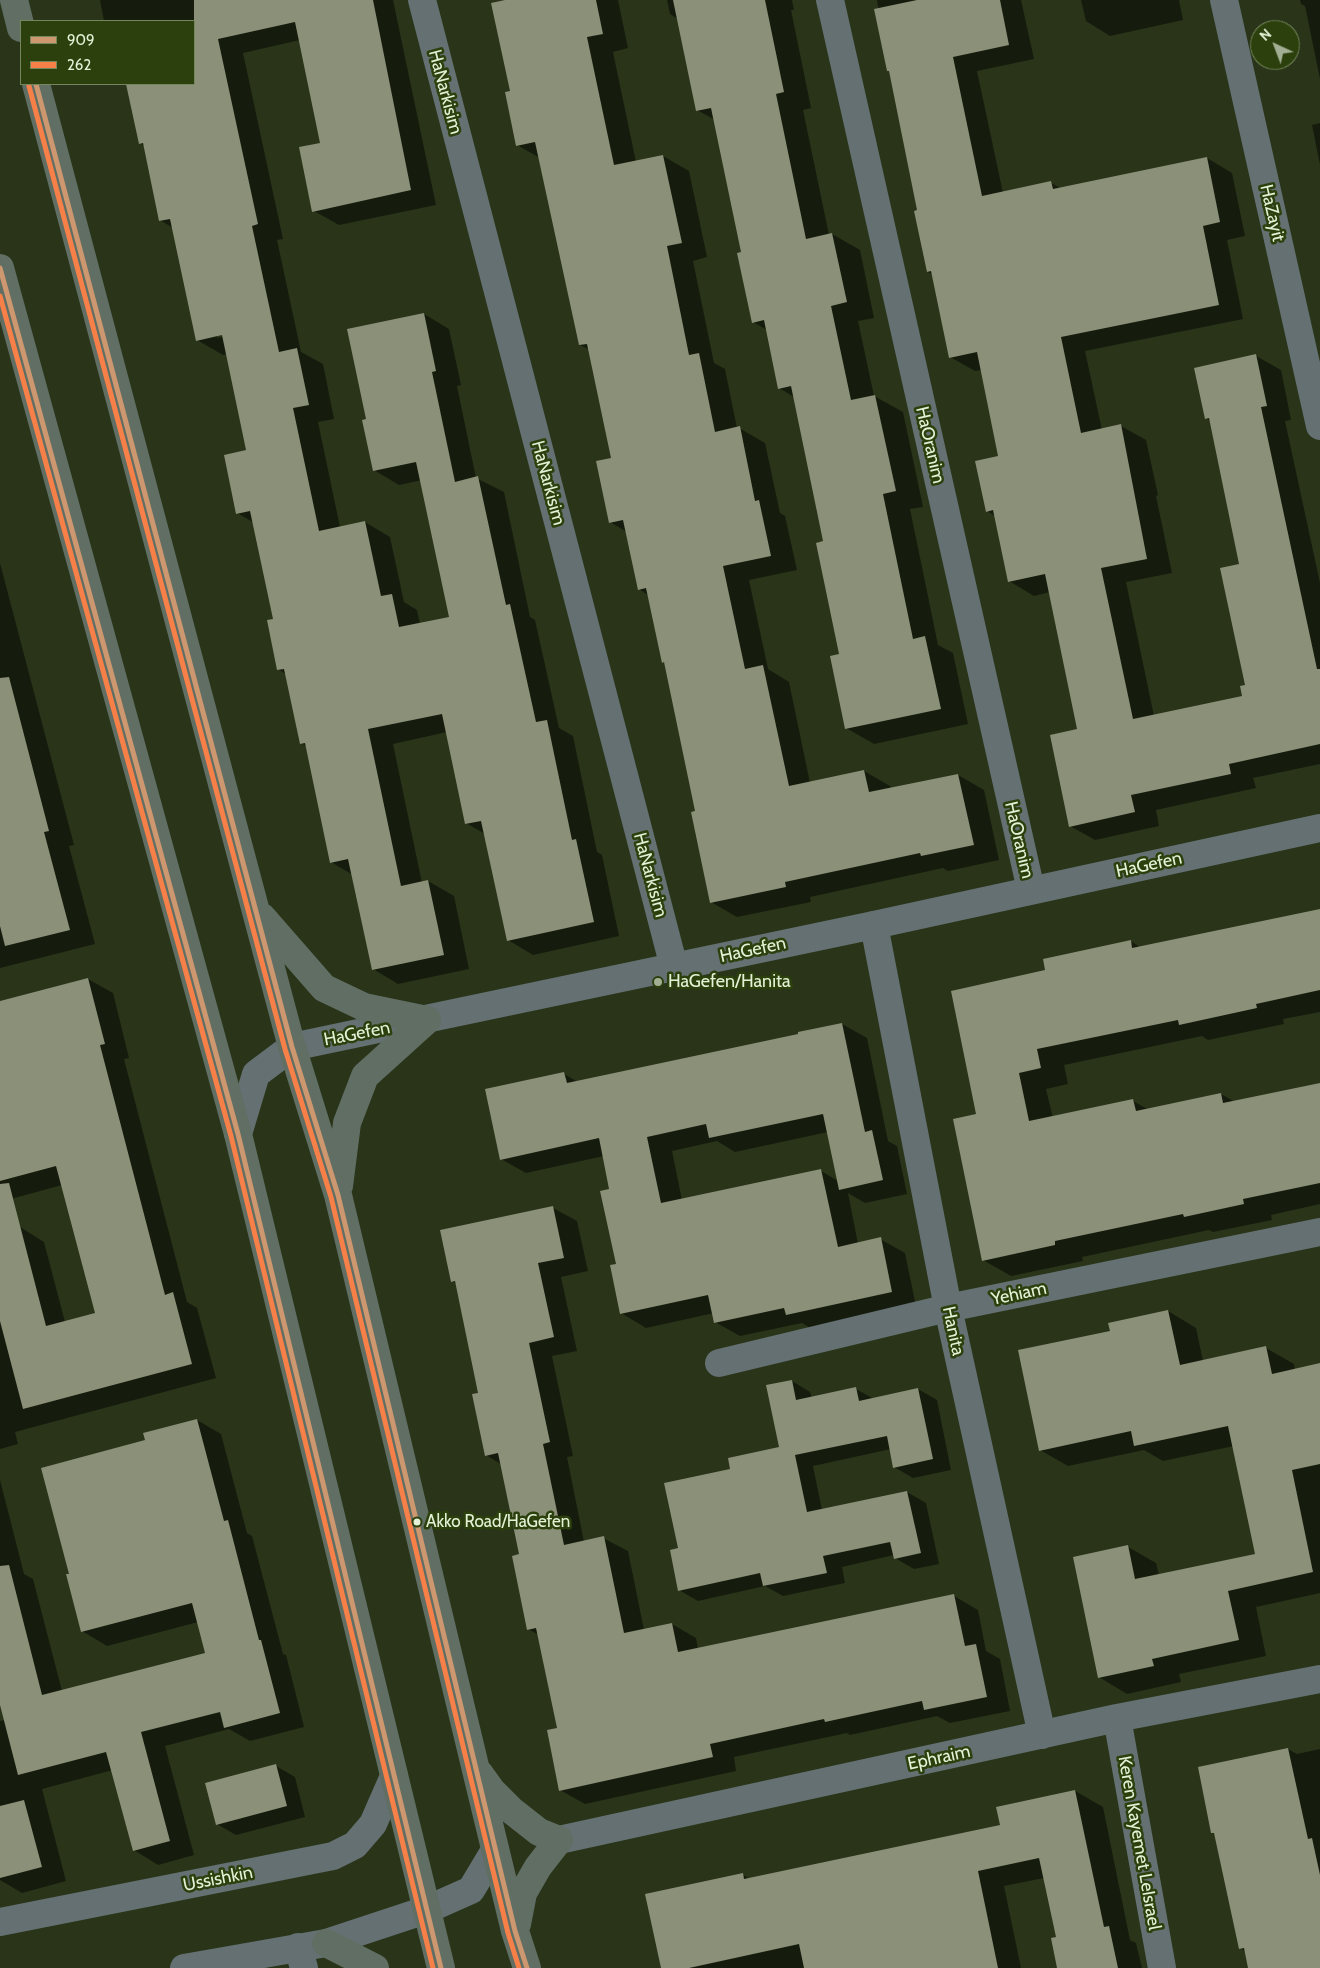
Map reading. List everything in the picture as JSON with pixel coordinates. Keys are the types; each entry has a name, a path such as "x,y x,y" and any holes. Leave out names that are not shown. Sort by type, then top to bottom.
{"highway":[{"path":"14,0 20,24"},
{"path":"36,85 292,1047 338,1195 495,1850 515,1931 527,1968"},
{"path":"0,268 238,1134 441,1968"},
{"path":"257,911 324,988 364,1007 427,1020"},
{"path":"338,1195 347,1123 365,1076 427,1020"},
{"path":"475,1766 492,1790 511,1810 539,1832 559,1840 538,1867 523,1893 515,1931"},
{"path":"326,1943 375,1968"}],"street":[{"name":"HaNarkisim","path":"422,0 674,967"},
{"name":"HaOranim","path":"830,0 1031,890"},
{"name":"HaZayit","path":"1224,0 1320,426"},
{"name":"HaGefen","path":"238,1134 256,1074 292,1047 874,926 1320,828"},
{"name":"Hanita","path":"874,926 948,1308 1042,1735"},
{"name":"Yehiam","path":"719,1363 948,1308 1320,1232"},
{"name":"Ephraim","path":"559,1840 1117,1718 1320,1679"},
{"name":"Keren Kayemet LeIsrael","path":"1117,1718 1162,1968"},
{"name":"Ussishkin","path":"0,1922 333,1856 355,1845 373,1824 394,1776"},
{"path":"184,1968 301,1957 326,1943 426,1910 471,1890 495,1850"}],"building":[{"path":"194,0 373,0 411,190 312,212 299,147 320,143 295,22 218,39 258,224 252,226 279,352 297,348 309,405 293,408 319,531 365,521 381,596 392,594 399,627 449,617 416,462 373,471 362,420 366,419 347,329 424,313 436,371 432,372 455,482 478,476 506,605 510,604 536,722 547,720 572,840 576,839 594,922 507,941 481,821 465,824 442,714 368,729 401,886 428,880 444,955 372,970 348,859 330,863 305,743 300,744 284,669 277,670 267,620 273,619 250,511 236,514 224,455 246,450 222,335 196,341 170,219 159,221 143,143 139,144 126,85 195,85"},
{"path":"505,0 596,0 603,34 587,37 614,165 663,155 682,243 667,246 689,355 699,353 715,432 740,426 755,501 759,500 771,556 723,566 745,669 763,665 789,786 864,770 869,792 958,774 974,845 921,856 920,853 785,882 786,887 710,903 691,812 695,811 664,662 662,663 646,588 638,590 623,520 609,523 596,461 611,458 587,344 579,345 535,142 516,146 505,92 510,91 491,3"},
{"path":"673,0 765,0 784,92 776,94 806,239 832,233 847,302 831,306 851,400 875,395 896,491 883,494 913,639 925,636 941,709 845,729 830,656 839,654 816,543 823,541 791,386 778,389 764,320 752,323 737,253 741,252 711,108 696,111"},
{"path":"917,0 1000,0 1009,45 953,57 982,196 1051,181 1053,189 1207,157 1220,222 1203,226 1219,305 1061,337 1081,433 1121,424 1147,559 1101,568 1133,719 1242,696 1240,686 1245,685 1220,568 1239,564 1209,418 1205,419 1194,368 1256,354 1267,406 1261,407 1317,669 1320,669 1320,744 1229,764 1231,774 1131,795 1135,812 1069,827 1050,735 1077,729 1045,574 1008,582 993,510 986,512 975,461 998,456 977,352 949,358 931,271 927,272 914,211 917,210 889,71 887,71 874,9"},
{"path":"9,677 49,831 44,832 70,930 5,946 0,926 0,678"},
{"path":"1320,909 1320,990 1256,1004 1257,1008 1179,1025 1178,1020 1037,1049 1041,1068 1019,1073 1029,1121 1133,1099 1136,1111 1221,1093 1223,1103 1320,1083 1320,1183 1243,1199 1244,1204 1184,1217 1183,1214 1055,1241 1055,1245 982,1261 953,1119 976,1114 951,991 1045,970 1043,959 1131,940 1132,948"},
{"path":"88,978 105,1044 100,1045 165,1295 173,1292 192,1364 23,1409 0,1321 0,1184 9,1183 46,1326 95,1313 56,1166 0,1181 0,1001"},
{"path":"842,1023 865,1132 872,1130 883,1180 839,1190 823,1114 709,1138 706,1124 647,1137 661,1203 821,1169 838,1247 881,1237 892,1292 786,1315 784,1308 714,1323 708,1295 620,1314 610,1265 616,1264 600,1191 609,1189 599,1138 500,1160 485,1089 564,1072 567,1083"},
{"path":"553,1206 564,1258 538,1263 554,1337 529,1343 550,1442 543,1444 564,1545 604,1536 624,1633 672,1623 678,1652 954,1594 965,1646 976,1644 987,1697 924,1710 922,1701 825,1722 824,1719 710,1744 713,1757 559,1791 547,1730 557,1728 536,1628 527,1630 512,1556 519,1554 498,1453 485,1456 472,1394 478,1393 455,1281 451,1282 440,1230"},
{"path":"1168,1310 1180,1365 1266,1346 1272,1374 1320,1363 1320,1464 1292,1470 1313,1572 1228,1591 1239,1640 1152,1659 1154,1666 1098,1678 1073,1557 1128,1545 1135,1579 1255,1554 1228,1426 1134,1446 1131,1431 1039,1451 1018,1350 1110,1331 1108,1323"},
{"path":"792,1380 796,1400 856,1387 859,1401 918,1388 933,1459 893,1468 887,1436 795,1455 807,1512 907,1491 921,1553 894,1559 890,1542 823,1556 827,1573 763,1586 760,1573 678,1591 670,1550 678,1548 664,1483 730,1469 728,1458 779,1447 766,1385"},
{"path":"197,1419 224,1521 228,1520 280,1713 224,1728 220,1712 141,1732 170,1841 133,1851 106,1752 18,1775 0,1705 0,1566 9,1565 42,1695 205,1653 192,1603 81,1632 66,1574 69,1574 41,1468 145,1440 143,1433"},
{"path":"1288,1748 1308,1839 1312,1838 1320,1875 1320,1968 1248,1968 1244,1948 1239,1949 1214,1833 1211,1833 1198,1767"},
{"path":"276,1764 287,1806 216,1825 205,1783"},
{"path":"1075,1790 1104,1927 1109,1926 1118,1968 1057,1968 1051,1938 1056,1937 1039,1858 978,1871 998,1968 804,1968 799,1944 689,1968 661,1968 645,1894 743,1873 744,1879 1000,1825 996,1807"},
{"path":"24,1800 42,1867 0,1878 0,1806"}],"transit line":[{"name":"909","path":"36,85 292,1047 338,1195 515,1931 527,1968"},
{"name":"262","path":"29,86 285,1049 331,1197 508,1933 519,1968"},
{"name":"909","path":"0,268 238,1134 441,1968"},
{"name":"262","path":"0,296 231,1136 433,1968"}],"place":[{"name":"HaGefen/Hanita","path":"658,982"},
{"name":"Akko Road/HaGefen","path":"417,1522"}]}
